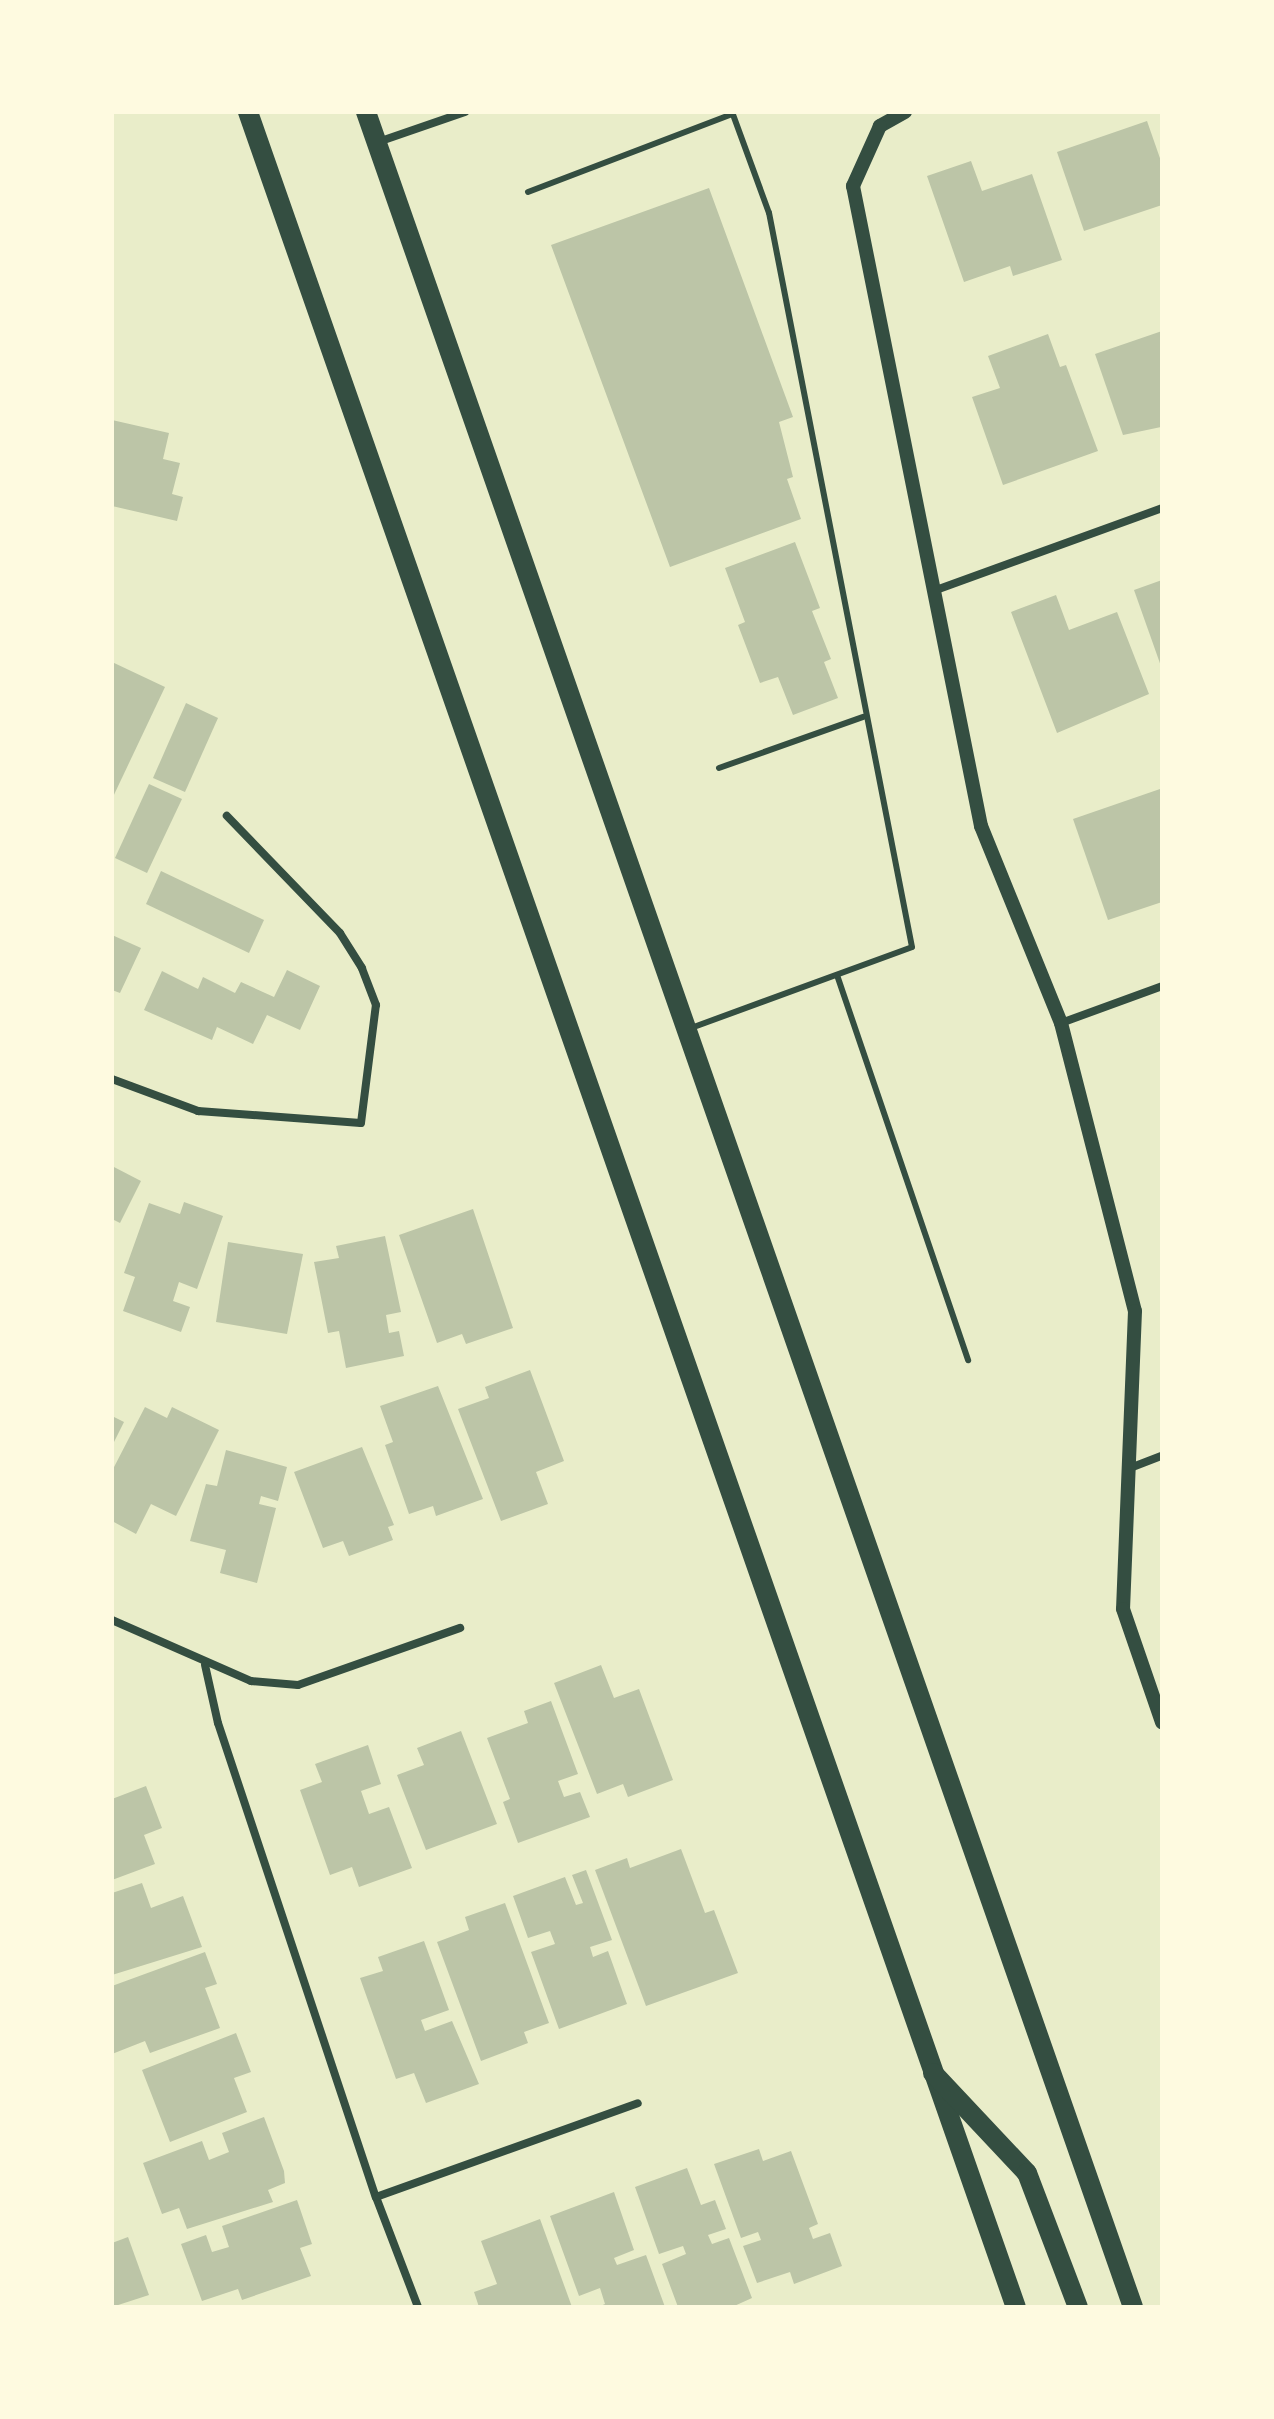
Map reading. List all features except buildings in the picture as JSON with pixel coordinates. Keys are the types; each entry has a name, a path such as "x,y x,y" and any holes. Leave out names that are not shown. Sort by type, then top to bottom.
{"main road":[{"path":"248,112 1016,2307"},
{"path":"366,112 1133,2307"},
{"path":"931,2070 1027,2173 1078,2307"}],"street":[{"path":"377,142 465,112"},
{"path":"905,112 880,126 853,186 981,826 1061,1023 1135,1311 1123,1609 1162,1722"},
{"path":"936,590 1162,508"},
{"path":"112,1079 198,1111 361,1123 376,1005 362,968 340,933 227,816"},
{"path":"1061,1023 1162,986"},
{"path":"1130,1468 1162,1456"},
{"path":"112,1620 205,1665 251,1681 298,1685 460,1628"},
{"path":"205,1665 218,1723 376,2197 418,2307"},
{"path":"376,2197 638,2103"}],"lane":[{"path":"528,192 732,113 769,213 863,717 912,947 687,1029"},
{"path":"719,768 863,717"},
{"path":"837,975 968,1360"}]}
